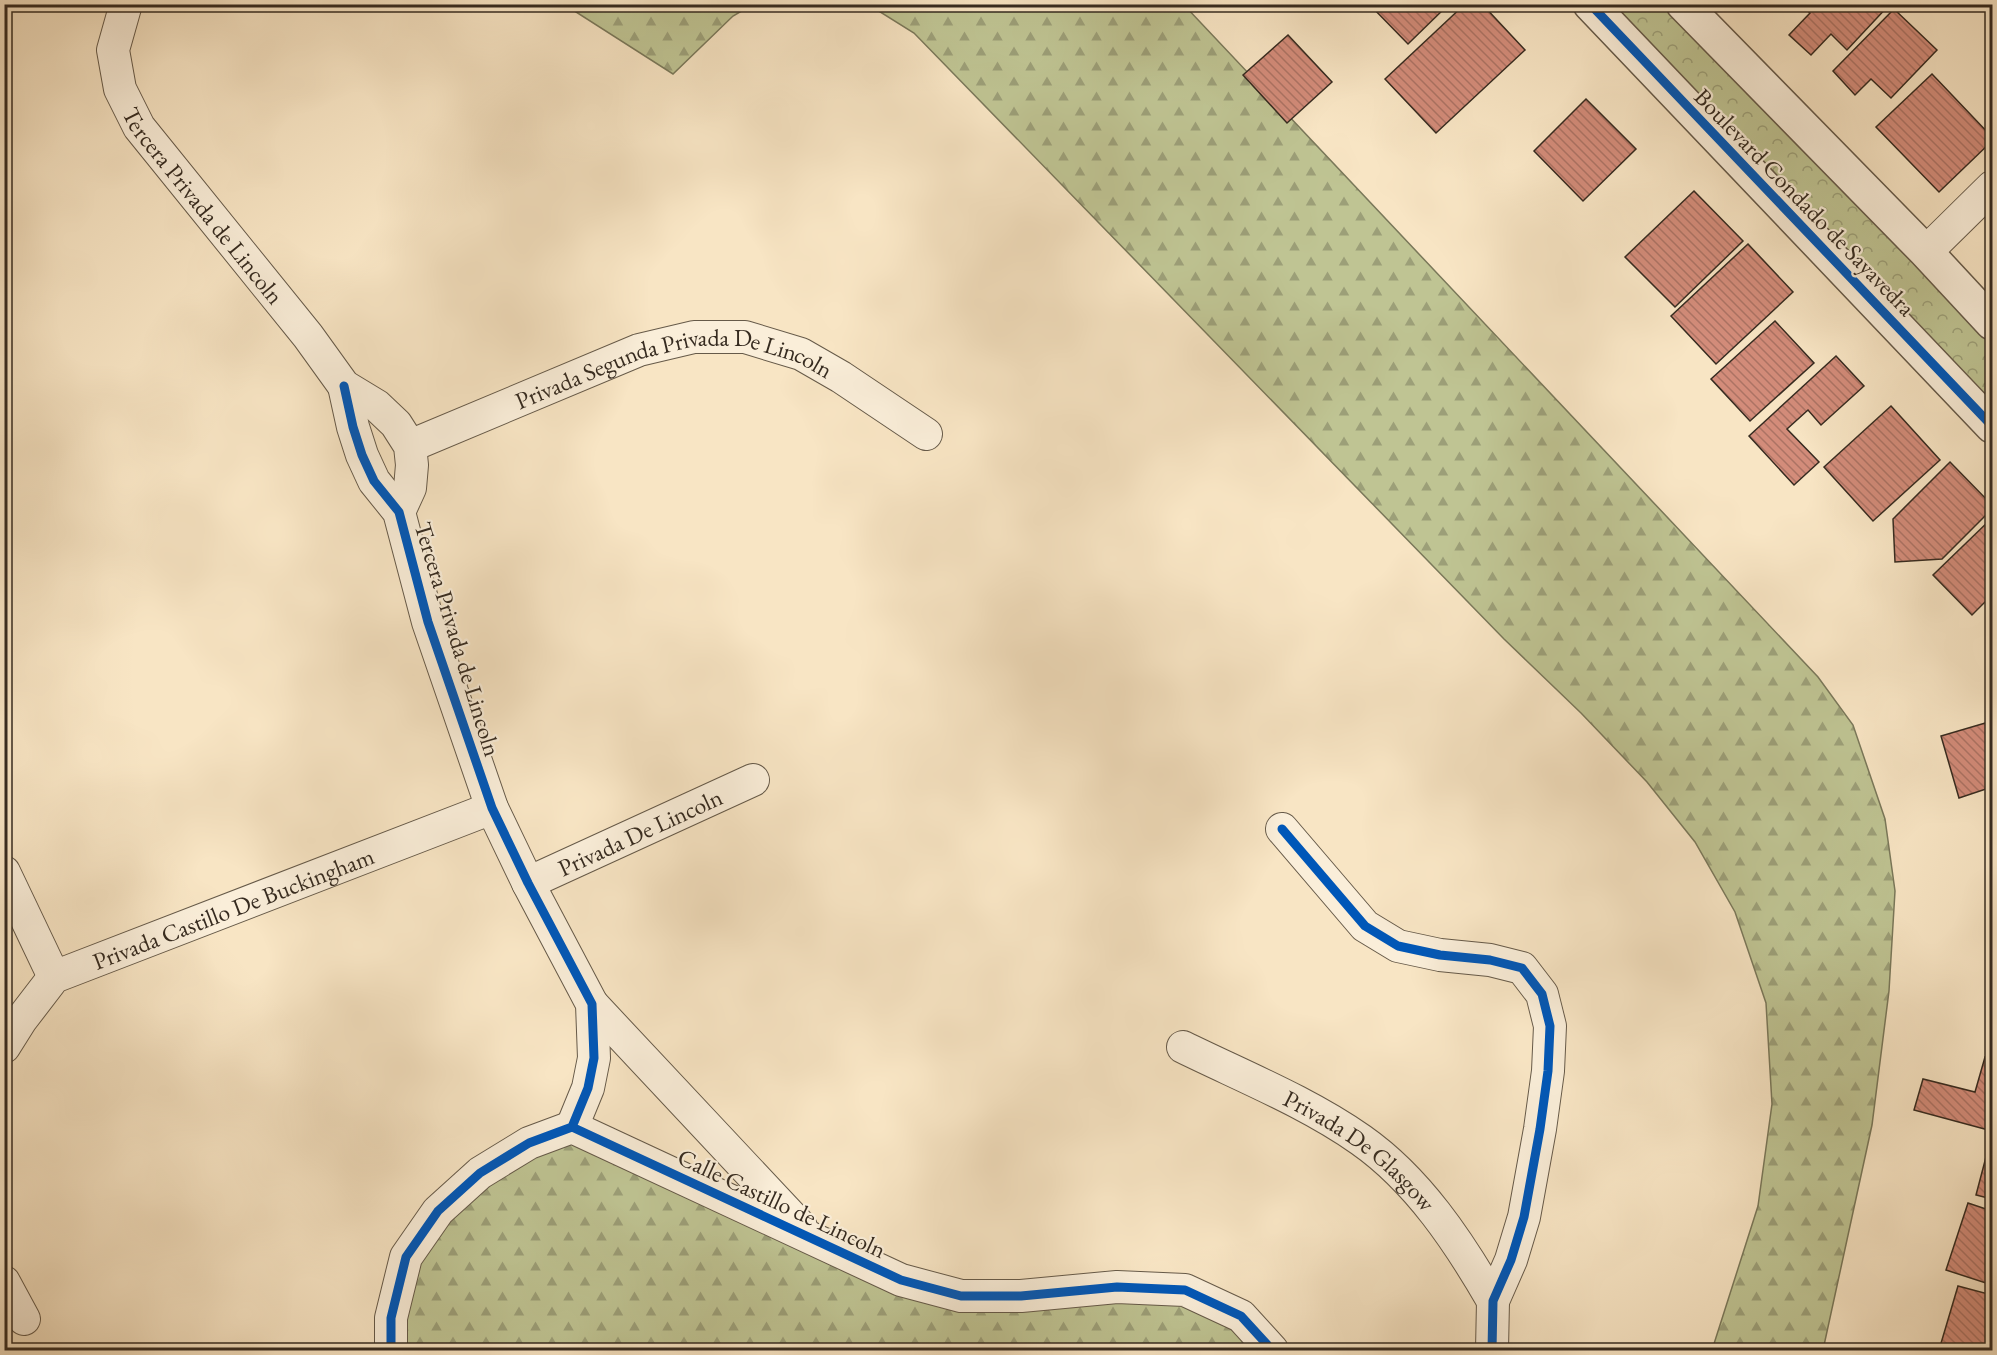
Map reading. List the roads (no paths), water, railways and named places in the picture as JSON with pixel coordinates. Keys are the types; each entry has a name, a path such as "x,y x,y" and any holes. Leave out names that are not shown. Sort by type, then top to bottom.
{"street":[{"name":"Tercera Privada de Lincoln","path":"126,4 113,50 120,88 140,127 308,336 344,386 377,406 396,424 410,446 412,465 410,488 399,512"},
{"name":"Boulevard Condado de Sayavedra","path":"1590,4 1992,426"},
{"name":"Boulevard Condado de Sayavedra","path":"1683,4 1926,252 1992,323"},
{"path":"1926,252 1992,187"},
{"name":"Privada Segunda Privada De Lincoln","path":"410,446 639,350 694,337 745,337 801,354 841,377 926,434"},
{"name":"Tercera Privada de Lincoln","path":"344,386 353,428 362,455 374,481 399,512 429,622 492,808 528,883 592,1004"},
{"name":"Privada De Lincoln","path":"528,883 753,780"},
{"name":"Privada Castillo De Buckingham","path":"54,977 492,808"},
{"path":"1282,829 1365,926 1398,946 1440,956 1490,960 1522,968 1542,994 1550,1026 1548,1071 1540,1129 1524,1217 1511,1260 1493,1301 1492,1350"},
{"path":"4,872 54,977 21,1020 4,1047"},
{"path":"391,1350 391,1318 406,1257 438,1211 480,1173 529,1143 572,1126 588,1088 594,1058 592,1004"},
{"path":"592,1004 814,1241"},
{"name":"Privada De Glasgow","path":"1183,1047 1321,1115 1362,1141 1400,1174 1438,1217 1467,1256 1493,1301"},
{"name":"Calle Castillo de Lincoln","path":"572,1126 901,1280 960,1296 1021,1296 1117,1287 1185,1290 1241,1316 1272,1350"},
{"path":"4,1282 24,1318"}]}
